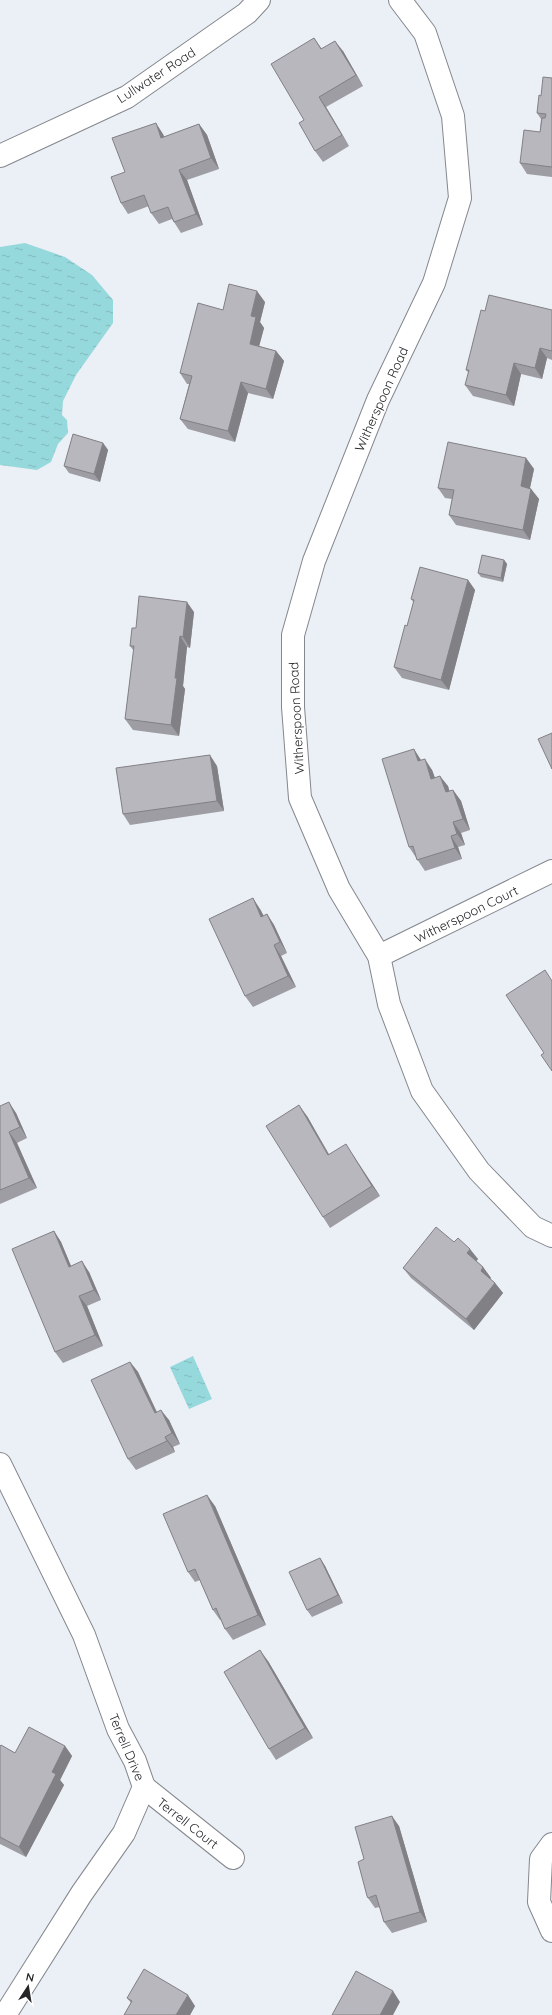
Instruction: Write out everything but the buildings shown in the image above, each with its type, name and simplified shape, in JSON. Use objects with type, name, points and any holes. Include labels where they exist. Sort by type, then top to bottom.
[{"type":"street","name":"Lullwater Road","points":[[0,156],[127,97],[247,13],[259,0]]},
{"type":"street","name":"Witherspoon Road","points":[[400,0],[426,33],[453,116],[460,198],[434,283],[378,400],[314,561],[293,635],[293,707],[300,798],[339,889],[379,956],[389,1004],[422,1091],[479,1171],[533,1227],[552,1236]]},
{"type":"street","name":"Witherspoon Court","points":[[379,956],[552,871]]},
{"type":"street","name":"Terrell Drive","points":[[0,1464],[84,1635],[118,1729],[135,1760],[144,1787],[124,1833],[82,1893],[5,2015]]},
{"type":"street","name":"Terrell Court","points":[[144,1787],[233,1858]]},
{"type":"street","points":[[552,1844],[541,1859],[539,1902],[552,1931]]},
{"type":"water","points":[[25,243],[65,257],[92,275],[113,300],[113,323],[76,375],[63,401],[62,415],[67,420],[68,433],[58,444],[51,462],[37,470],[0,465],[0,247]]},
{"type":"water","points":[[193,1356],[212,1399],[189,1409],[170,1367]]}]
